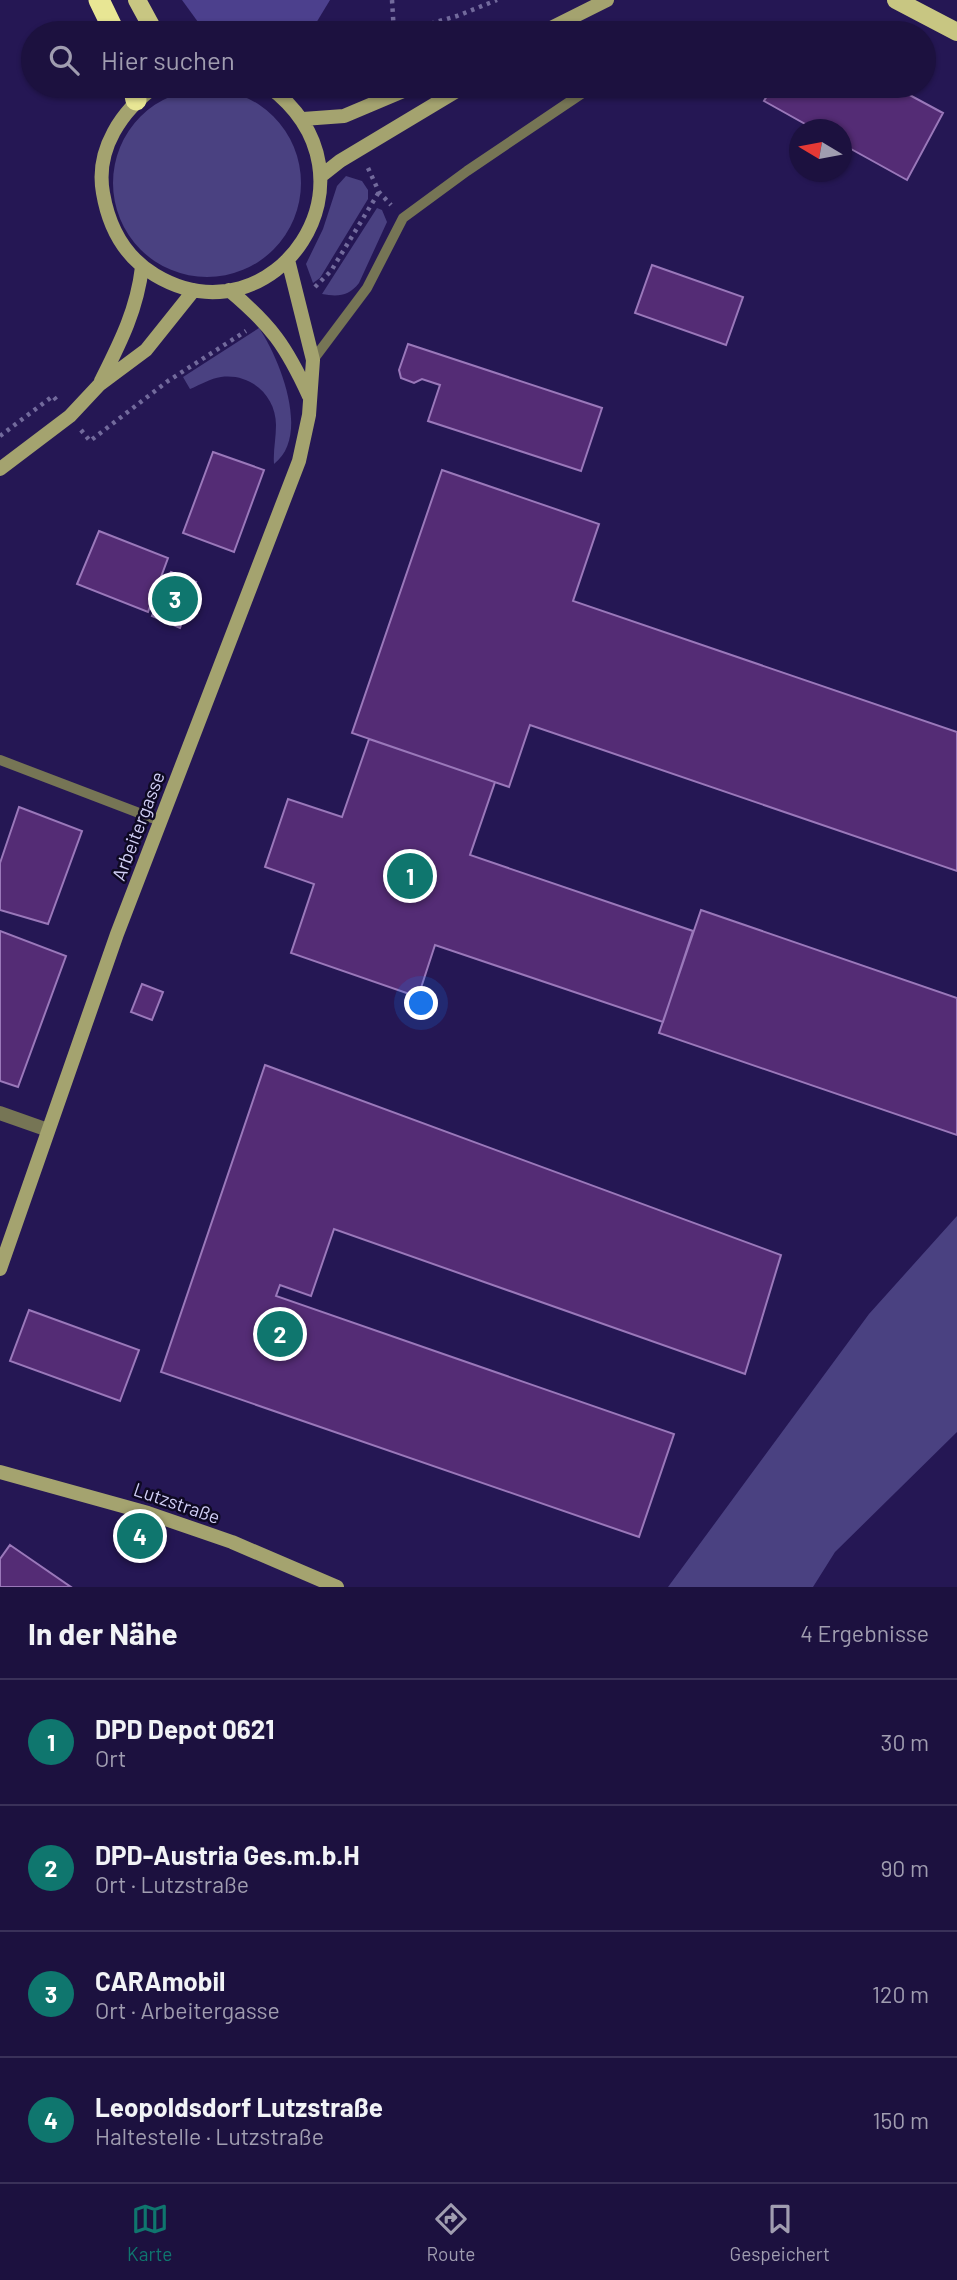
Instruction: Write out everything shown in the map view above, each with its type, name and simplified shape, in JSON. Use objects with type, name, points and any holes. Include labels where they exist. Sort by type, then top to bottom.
[{"type":"highway","points":[[99,0],[109,21]]},
{"type":"main road","points":[[137,0],[148,21]]},
{"type":"main road","points":[[896,0],[957,32]]},
{"type":"street","points":[[565,21],[607,0]]},
{"type":"street","points":[[131,98],[104,153],[101,185],[111,225],[120,244],[142,267],[169,283],[194,290],[229,290],[269,275],[288,260],[303,242],[314,222],[320,199],[321,176],[316,147],[303,118],[285,98]]},
{"type":"street","points":[[303,118],[344,116],[387,98]]},
{"type":"street","points":[[321,176],[445,98]]},
{"type":"street","name":"Arbeitergasse","points":[[0,1269],[160,821],[299,461],[309,415],[313,360],[288,260]]},
{"type":"street","points":[[99,385],[130,323],[139,295],[142,267]]},
{"type":"street","points":[[0,469],[69,415],[99,385],[146,351],[194,290]]},
{"type":"street","points":[[229,290],[265,320],[289,354],[309,397]]},
{"type":"street","points":[[0,1113],[48,1130]]},
{"type":"street","name":"Lutzstraße","points":[[0,1472],[148,1513],[232,1542],[337,1587]]},
{"type":"lane","points":[[313,360],[368,288],[403,218],[575,98]]},
{"type":"lane","points":[[0,760],[160,821]]},
{"type":"path","points":[[392,0],[395,21]]},
{"type":"path","points":[[439,21],[497,0]]},
{"type":"path","points":[[320,284],[379,192]]},
{"type":"path","points":[[82,431],[90,441],[169,381],[246,331]]},
{"type":"path","points":[[0,436],[53,396],[64,408]]},
{"type":"shaded area","points":[[182,0],[330,0],[317,21],[197,21]]},
{"type":"shaded area","points":[[167,98],[247,98],[273,117],[285,131],[294,147],[299,165],[299,201],[294,219],[285,235],[259,261],[243,270],[225,275],[189,275],[171,270],[155,261],[129,235],[120,219],[115,201],[113,183],[120,147],[141,117]]},
{"type":"shaded area","points":[[346,176],[362,181],[368,190],[368,199],[320,278],[313,283],[306,264],[323,229],[337,186]]},
{"type":"shaded area","points":[[377,208],[382,210],[387,222],[359,283],[343,294],[322,294]]},
{"type":"shaded area","points":[[259,328],[283,377],[291,417],[290,435],[285,451],[274,464],[275,414],[267,396],[260,389],[242,379],[221,377],[190,389],[183,377]]},
{"type":"shaded area","points":[[957,1216],[957,1432],[835,1552],[813,1587],[668,1587],[869,1314]]},
{"type":"building","points":[[766,98],[915,98],[943,113],[907,180],[852,150],[852,119],[796,119],[764,101]]},
{"type":"building","points":[[652,265],[743,297],[726,345],[635,313]]},
{"type":"building","points":[[408,344],[602,408],[581,471],[428,421],[440,385],[422,379],[414,383],[401,378],[399,370]]},
{"type":"building","points":[[213,452],[264,470],[234,552],[183,533]]},
{"type":"building","points":[[442,470],[599,524],[573,601],[957,732],[957,871],[530,725],[509,787],[352,733]]},
{"type":"building","points":[[99,531],[168,558],[148,612],[77,584]]},
{"type":"building","points":[[171,572],[196,582],[180,628],[152,616]]},
{"type":"building","points":[[369,739],[495,782],[470,855],[693,931],[663,1022],[435,945],[418,997],[291,953],[314,884],[265,867],[288,799],[342,817]]},
{"type":"building","points":[[19,807],[82,831],[48,924],[0,910],[0,863]]},
{"type":"building","points":[[701,910],[957,998],[957,1135],[659,1033]]},
{"type":"building","points":[[0,931],[66,956],[18,1087],[0,1081]]},
{"type":"building","points":[[142,984],[163,992],[152,1020],[131,1012]]},
{"type":"building","points":[[265,1065],[781,1255],[745,1374],[334,1229],[311,1296],[280,1285],[276,1296],[674,1434],[639,1537],[161,1372]]},
{"type":"building","points":[[29,1310],[139,1350],[120,1401],[10,1361]]},
{"type":"building","points":[[10,1545],[71,1587],[0,1587],[0,1559]]},
{"type":"place","name":"CARAmobil","points":[[175,599]]},
{"type":"place","name":"DPD Depot 0621","points":[[410,876]]},
{"type":"place","name":"DPD-Austria Ges.m.b.H","points":[[280,1334]]},
{"type":"place","name":"Leopoldsdorf Lutzstraße","points":[[140,1536]]}]
